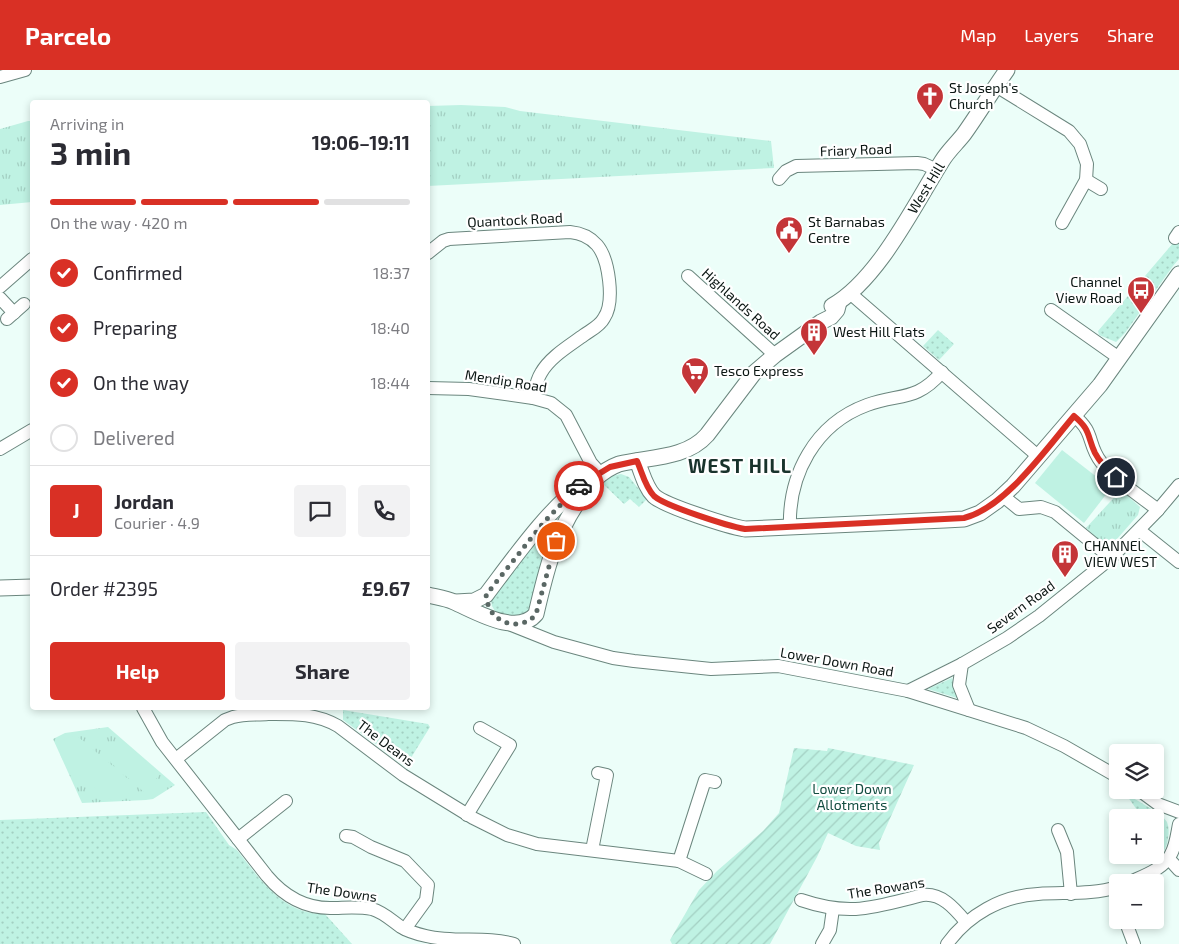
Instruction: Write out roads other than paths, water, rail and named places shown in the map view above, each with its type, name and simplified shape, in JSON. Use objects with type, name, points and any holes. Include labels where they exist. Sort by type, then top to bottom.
[{"type":"street","points":[[0,77],[25,70]]},
{"type":"street","name":"West Hill","points":[[536,614],[556,541],[588,487],[610,467],[677,452],[698,444],[754,373],[775,355],[833,315],[845,298],[893,242],[936,170],[1007,70]]},
{"type":"street","points":[[996,86],[1073,135],[1080,144],[1086,159],[1086,180],[1062,223]]},
{"type":"street","name":"Friary Road","points":[[779,179],[796,166],[917,163],[936,170]]},
{"type":"street","points":[[1086,180],[1101,189]]},
{"type":"street","name":"Quantock Road","points":[[430,246],[451,238],[570,232],[587,237],[599,248],[605,261],[610,296],[606,315],[600,323],[563,351],[543,370],[533,398]]},
{"type":"street","points":[[0,287],[30,261]]},
{"type":"street","points":[[637,461],[650,491],[658,498],[670,505],[730,526],[745,529],[964,518],[980,513],[1003,496],[1040,457],[1100,385],[1179,274]]},
{"type":"street","name":"Highlands Road","points":[[688,276],[775,355]]},
{"type":"street","points":[[0,298],[11,316],[24,304]]},
{"type":"street","points":[[845,298],[942,372],[1040,457]]},
{"type":"street","points":[[1051,310],[1073,318],[1119,358]]},
{"type":"street","points":[[790,528],[790,500],[798,474],[808,454],[824,434],[843,417],[860,408],[922,390],[930,385],[942,372]]},
{"type":"street","name":"Mendip Road","points":[[430,388],[463,388],[533,398],[551,403],[564,412],[599,475]]},
{"type":"street","points":[[1074,416],[1086,427],[1095,454],[1103,465],[1158,510]]},
{"type":"street","points":[[0,449],[30,431]]},
{"type":"street","name":"West Hill","points":[[486,595],[553,512],[576,488],[599,475]]},
{"type":"street","name":"Severn Road","points":[[908,690],[962,664],[1007,638],[1111,558],[1158,510],[1179,485]]},
{"type":"street","points":[[1003,496],[1019,509],[1041,507],[1055,512],[1111,558]]},
{"type":"street","points":[[553,512],[566,522]]},
{"type":"street","points":[[1139,530],[1179,562]]},
{"type":"street","points":[[0,588],[30,587]]},
{"type":"street","points":[[454,602],[468,602],[486,595],[490,610],[506,622]]},
{"type":"street","points":[[430,596],[454,602],[506,622],[524,623],[532,619],[536,614]]},
{"type":"street","points":[[536,614],[539,630],[546,638],[554,642]]},
{"type":"street","name":"Lower Down Road","points":[[506,622],[554,642],[613,658],[711,669],[778,666],[908,690],[1026,728],[1049,738],[1109,772]]},
{"type":"street","points":[[962,664],[959,685],[969,710]]},
{"type":"street","name":"The Downs","points":[[144,710],[158,736],[238,839],[276,886],[292,898],[316,907],[353,907],[375,910],[386,915],[405,929],[430,937],[460,942],[490,940],[514,944]]},
{"type":"street","name":"The Deans","points":[[176,760],[226,720],[233,717],[290,714],[310,715],[326,719],[338,726],[403,775],[467,815],[523,841],[679,862],[706,874]]},
{"type":"street","points":[[467,815],[515,748],[480,728]]},
{"type":"street","points":[[592,850],[607,775]]},
{"type":"street","points":[[679,862],[706,780]]},
{"type":"street","points":[[1152,799],[1158,804],[1179,812]]},
{"type":"street","points":[[238,839],[286,801]]},
{"type":"street","points":[[1147,874],[1169,859],[1173,852],[1179,824]]},
{"type":"street","points":[[352,834],[371,847],[408,863],[428,885],[430,891],[405,929]]},
{"type":"street","points":[[1063,835],[1069,858],[1071,894]]},
{"type":"street","points":[[1169,859],[1179,870]]},
{"type":"street","points":[[947,944],[966,922],[986,909],[1010,898],[1039,893],[1071,894],[1109,890]]},
{"type":"street","name":"The Rowans","points":[[801,900],[833,909],[846,910],[868,908],[928,895],[938,897],[950,904],[966,922]]},
{"type":"street","points":[[822,944],[831,928],[833,909]]},
{"type":"street","points":[[1129,929],[1134,944]]},
{"type":"place","name":"St Joseph's Church","points":[[930,120]]},
{"type":"place","name":"St Barnabas Centre","points":[[789,254]]},
{"type":"place","name":"Channel View Road","points":[[1141,314]]},
{"type":"place","name":"West Hill Flats","points":[[814,356]]},
{"type":"place","name":"Tesco Express","points":[[695,395]]},
{"type":"place","name":"CHANNEL VIEW WEST","points":[[1065,578]]},
{"type":"district","name":"WEST HILL","points":[[740,466]]},
{"type":"park label","name":"Lower Down Allotments","points":[[852,798]]}]
